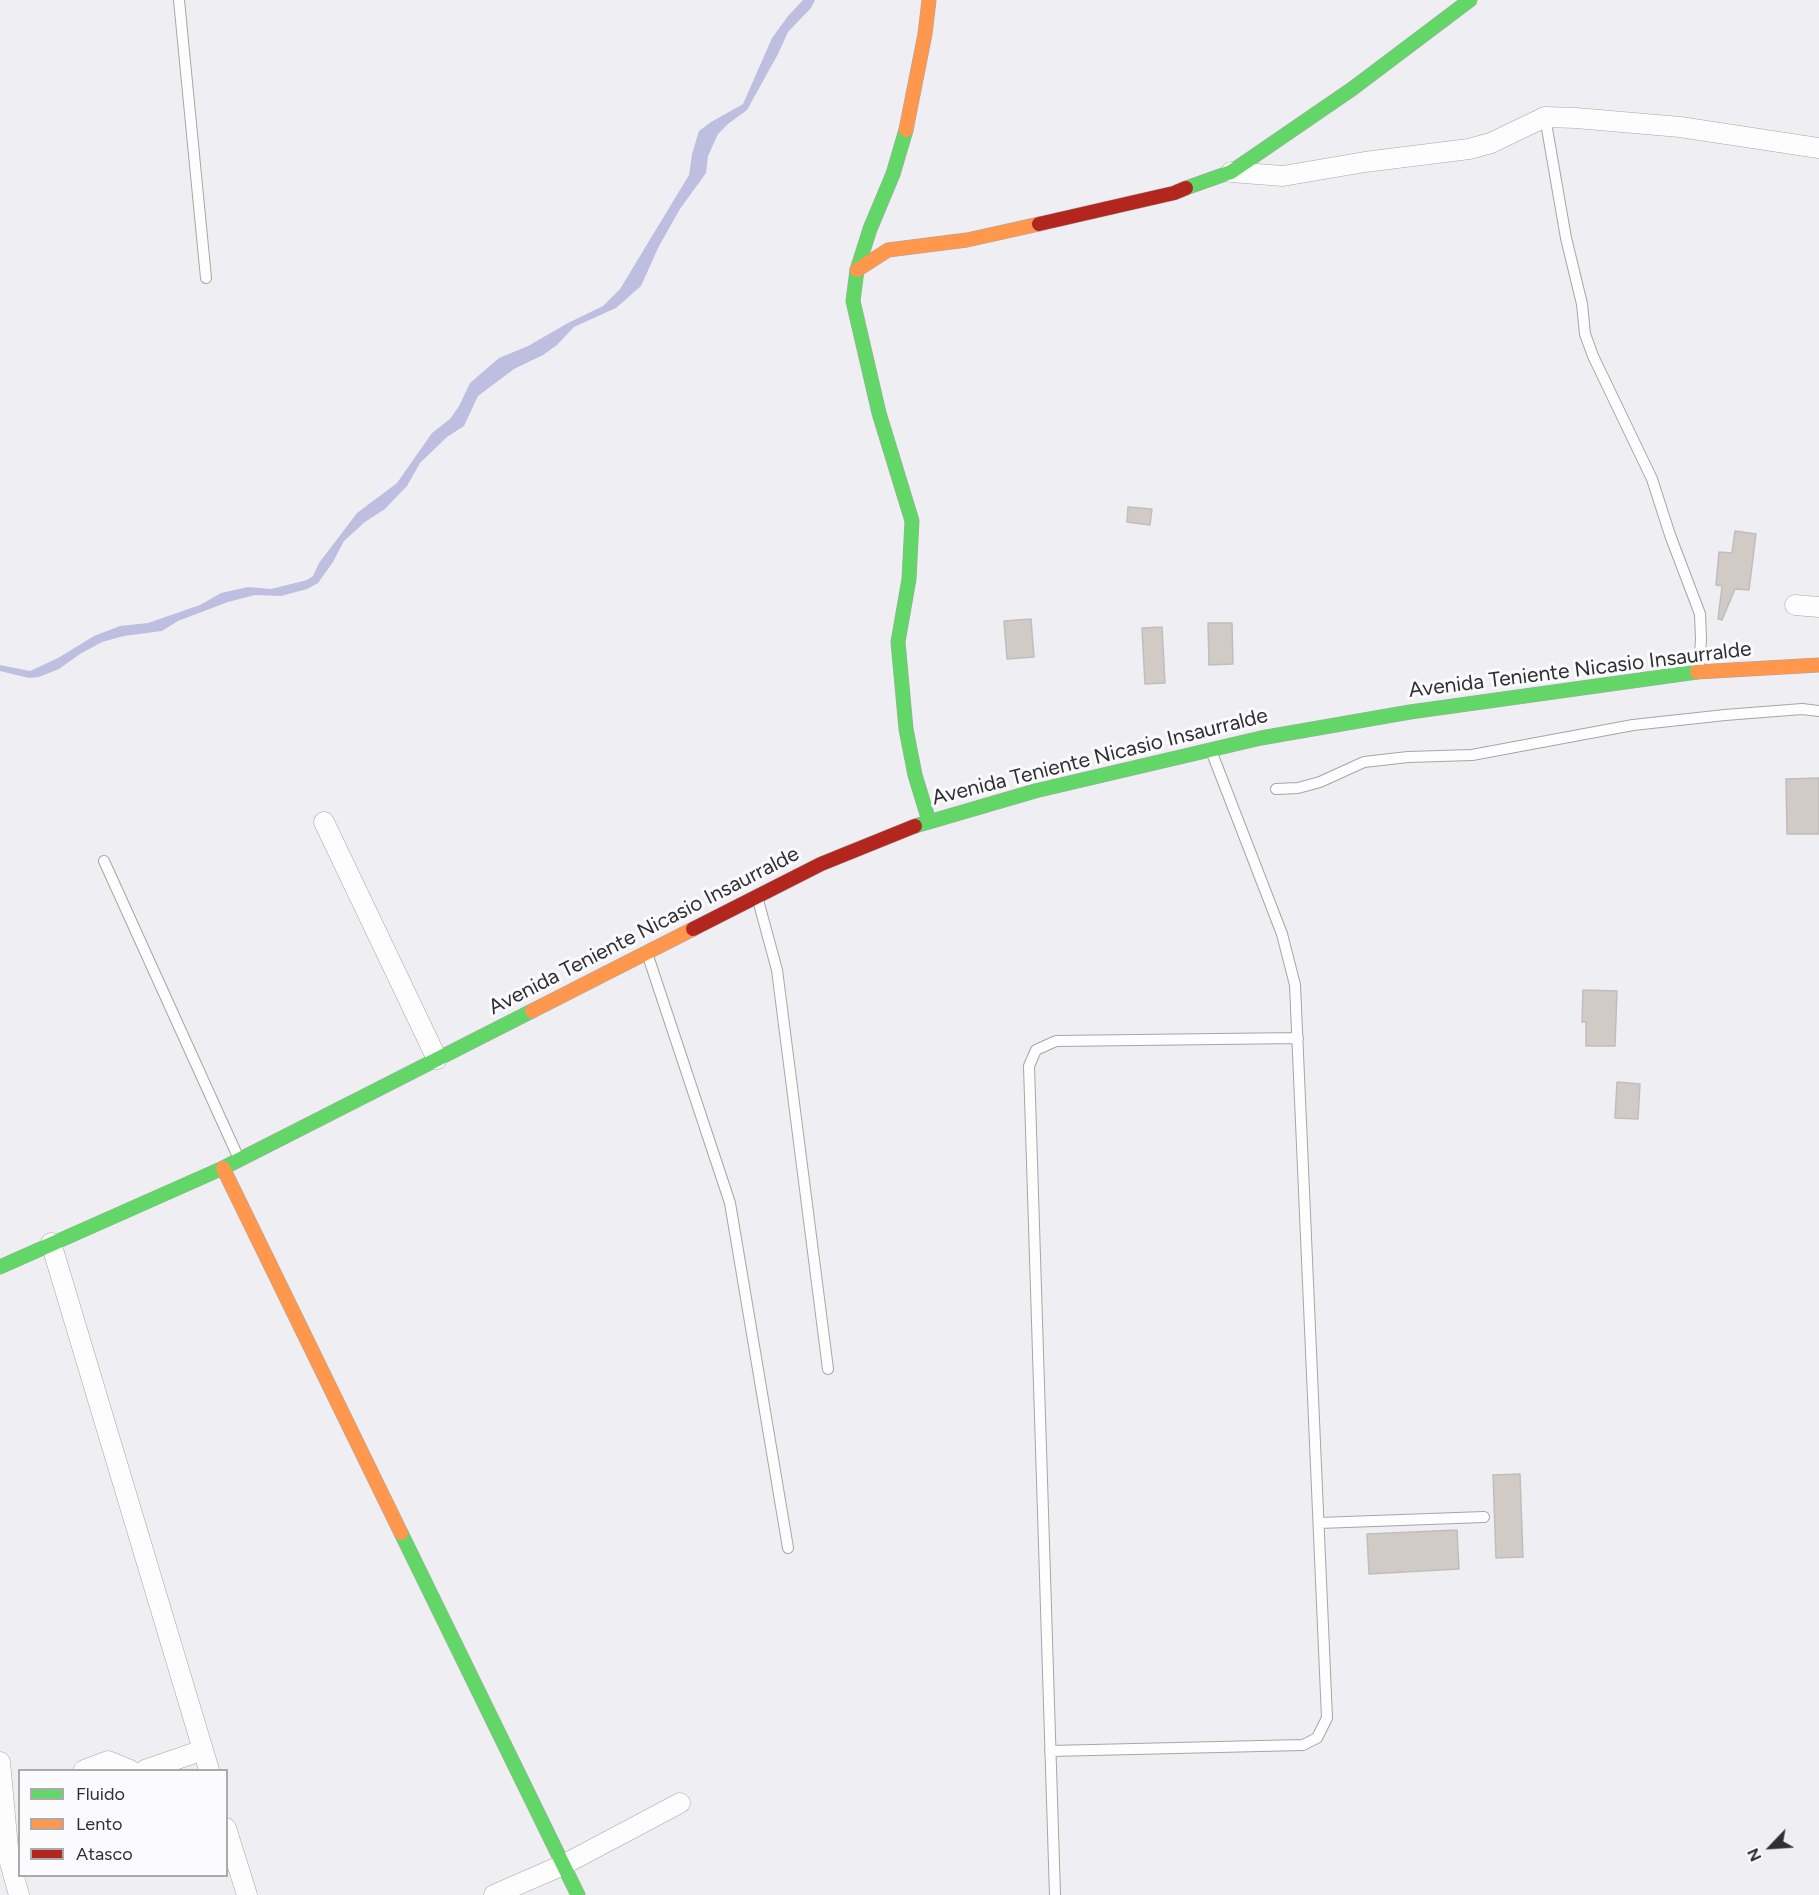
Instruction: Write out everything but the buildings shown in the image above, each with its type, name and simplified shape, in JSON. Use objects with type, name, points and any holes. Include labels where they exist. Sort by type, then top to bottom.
[{"type":"street","points":[[928,821],[915,775],[906,729],[898,642],[909,579],[912,521],[879,413],[853,301],[857,270],[870,229],[893,174],[906,130],[929,0]]},
{"type":"street","points":[[857,270],[888,250],[967,240],[1174,193],[1231,172],[1352,89],[1470,0]]},
{"type":"street","points":[[1231,172],[1283,176],[1365,162],[1469,149],[1491,143],[1545,117],[1576,117],[1680,127],[1819,148]]},
{"type":"street","points":[[1796,605],[1819,607]]},
{"type":"street","name":"Avenida Teniente Nicasio Insaurralde","points":[[0,1267],[223,1168],[821,864],[928,821],[1035,791],[1261,738],[1410,712],[1699,672],[1819,665]]},
{"type":"street","points":[[324,822],[437,1059]]},
{"type":"street","points":[[223,1168],[578,1895]]},
{"type":"street","points":[[51,1243],[209,1769]]},
{"type":"street","points":[[148,1769],[203,1750]]},
{"type":"street","points":[[87,1769],[108,1761],[128,1769]]},
{"type":"street","points":[[0,1762],[12,1798],[9,1859],[19,1895]]},
{"type":"street","points":[[494,1895],[563,1865],[680,1803]]},
{"type":"street","points":[[228,1834],[247,1895]]},
{"type":"lane","points":[[179,0],[206,278]]},
{"type":"lane","points":[[1545,117],[1566,238],[1582,304],[1585,334],[1593,356],[1652,479],[1700,614],[1699,672]]},
{"type":"lane","points":[[1276,789],[1298,789],[1320,782],[1364,762],[1472,754],[1633,725],[1802,709],[1819,711]]},
{"type":"lane","points":[[1050,1751],[1303,1745],[1317,1738],[1327,1718],[1296,985],[1282,934],[1211,750]]},
{"type":"lane","points":[[104,861],[239,1160]]},
{"type":"lane","points":[[757,897],[777,970],[828,1369]]},
{"type":"lane","points":[[647,952],[730,1203],[788,1548]]},
{"type":"lane","points":[[1055,1895],[1029,1066],[1036,1050],[1056,1041],[1298,1038]]},
{"type":"lane","points":[[1318,1523],[1484,1517]]},
{"type":"water","points":[[803,0],[815,0],[811,8],[788,32],[747,110],[718,134],[708,156],[706,173],[680,209],[659,246],[641,286],[616,308],[574,327],[557,345],[543,355],[514,369],[478,396],[464,426],[447,437],[420,463],[407,486],[385,509],[365,522],[344,541],[318,583],[307,589],[281,596],[255,595],[228,602],[178,621],[162,631],[124,636],[102,642],[59,669],[39,677],[29,678],[0,671],[0,665],[30,671],[58,658],[94,636],[120,626],[148,623],[200,605],[221,593],[248,587],[271,589],[307,580],[313,576],[319,563],[357,513],[397,483],[432,433],[450,419],[470,383],[499,358],[528,346],[603,306],[620,289],[689,175],[699,131],[743,104],[772,38]]},
{"type":"traffic: fast","points":[[1186,188],[1231,172],[1352,89],[1470,0]]},
{"type":"traffic: fast","points":[[906,130],[893,174],[870,229],[857,270],[853,301],[879,413],[912,521],[909,579],[898,642],[906,729],[915,775],[929,821]]},
{"type":"traffic: fast","points":[[915,826],[1035,791],[1261,738],[1410,712],[1697,672]]},
{"type":"traffic: fast","points":[[0,1267],[223,1168],[532,1011]]},
{"type":"traffic: fast","points":[[401,1533],[578,1895]]},
{"type":"traffic: slow","points":[[906,130],[925,34],[929,0]]},
{"type":"traffic: slow","points":[[857,270],[888,250],[967,240],[1039,224]]},
{"type":"traffic: slow","points":[[1697,672],[1819,665]]},
{"type":"traffic: slow","points":[[532,1011],[693,929]]},
{"type":"traffic: slow","points":[[223,1168],[401,1533]]},
{"type":"traffic: jam","points":[[1039,224],[1174,193],[1186,188]]},
{"type":"traffic: jam","points":[[693,929],[821,864],[915,826]]}]
